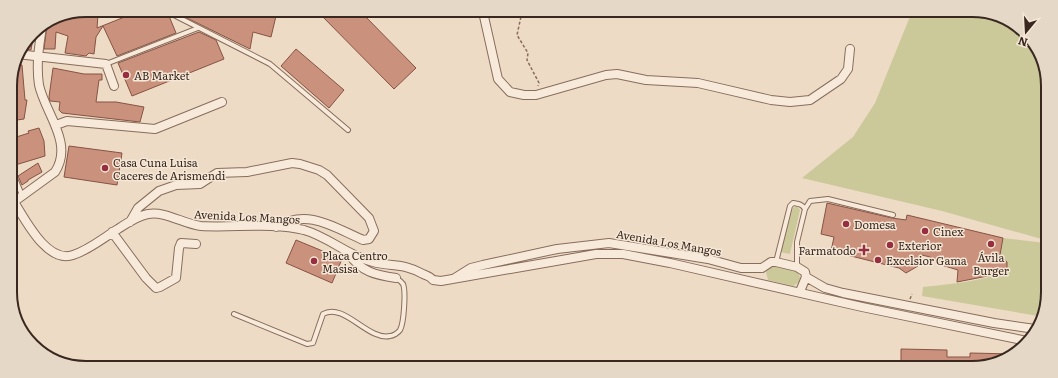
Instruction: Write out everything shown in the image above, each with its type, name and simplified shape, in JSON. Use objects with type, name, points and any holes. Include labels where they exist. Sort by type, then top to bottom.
[{"type":"street","points":[[484,17],[498,79],[510,92],[524,95],[536,95],[606,75],[617,74],[646,80],[698,83],[771,100],[790,102],[810,100],[841,79],[848,69],[850,49]]},
{"type":"street","points":[[17,199],[49,177],[59,166],[61,150],[56,125],[40,86],[38,57],[41,33]]},
{"type":"street","points":[[24,55],[106,64],[114,86]]},
{"type":"street","points":[[56,125],[67,121],[155,129],[222,102]]},
{"type":"street","points":[[130,222],[138,208],[145,201],[155,193],[168,187],[200,184],[217,173],[246,172],[300,164],[319,170],[327,175],[369,218],[374,231],[369,239],[363,240],[318,220],[306,218],[284,222],[276,227]]},
{"type":"street","name":"Avenida Los Mangos","points":[[17,209],[46,248],[60,255],[72,256],[130,222],[148,214],[159,214],[191,225],[276,227],[303,230],[313,233],[349,254],[372,262],[411,267],[430,276],[433,280],[451,280],[609,253],[640,256],[802,293],[1022,340]]},
{"type":"street","points":[[112,232],[146,278],[156,288],[176,278],[181,242],[196,244]]},
{"type":"street","name":"Avenida Los Mangos","points":[[451,280],[471,268],[483,265],[557,249],[609,242],[708,259],[741,268],[757,268],[767,266],[771,262],[776,262]]},
{"type":"street","points":[[349,254],[359,266],[366,271],[396,278]]},
{"type":"street","points":[[776,262],[798,267],[805,272],[806,277],[801,289],[802,293]]},
{"type":"street","points":[[764,284],[762,277],[767,266]]},
{"type":"street","points":[[806,277],[825,288],[843,293],[994,323],[1030,328]]},
{"type":"lane","points":[[177,17],[270,64],[348,130]]},
{"type":"lane","points":[[106,64],[198,28]]},
{"type":"lane","points":[[17,183],[22,195]]},
{"type":"lane","points":[[798,267],[797,242],[805,209],[813,200],[828,199],[893,215]]},
{"type":"lane","points":[[776,262],[790,206],[793,203],[803,205],[805,209]]},
{"type":"lane","points":[[234,314],[307,344],[313,343],[323,314],[329,310],[338,312],[380,336],[389,337],[396,334],[400,330],[404,301],[404,286],[401,281],[396,278]]},
{"type":"path","points":[[521,17],[517,35],[528,53],[527,60],[539,83],[536,95]]},
{"type":"shaded area","points":[[910,17],[972,17],[1003,24],[1006,26],[1006,52],[1032,52],[1039,68],[1041,86],[1041,239],[942,211],[802,178],[853,137],[875,103]]},
{"type":"shaded area","points":[[797,206],[800,210],[790,254],[780,252],[793,208]]},
{"type":"shaded area","points":[[1003,238],[1041,243],[1041,292],[1036,316],[922,296],[923,287],[976,280],[1005,271],[1007,262],[1000,255]]},
{"type":"shaded area","points":[[772,264],[797,271],[800,277],[800,282],[793,286],[768,280],[766,272]]},
{"type":"building","points":[[98,17],[97,28],[124,17],[169,17],[176,33],[117,56],[103,26],[96,37],[94,54],[89,53],[86,56],[65,53],[68,36],[56,32],[55,49],[44,49],[46,29],[51,26],[77,18]]},
{"type":"building","points":[[185,17],[276,17],[271,37],[253,32],[250,49]]},
{"type":"building","points":[[323,17],[366,17],[416,68],[394,89]]},
{"type":"building","points":[[199,32],[216,40],[224,59],[132,96],[118,63]]},
{"type":"building","points":[[32,43],[31,50],[27,50]]},
{"type":"building","points":[[296,49],[344,90],[329,108],[281,66]]},
{"type":"building","points":[[20,65],[22,65],[25,100],[27,100],[24,119],[17,120],[17,81]]},
{"type":"building","points":[[53,68],[84,74],[102,74],[102,80],[99,80],[96,102],[116,102],[144,107],[140,122],[62,113],[59,110],[60,102],[50,101],[49,97]]},
{"type":"building","points":[[39,128],[44,141],[45,156],[17,164],[17,137],[29,133],[28,131]]},
{"type":"building","points":[[69,146],[122,153],[117,185],[64,177]]},
{"type":"building","points":[[38,163],[42,172],[22,185],[18,176]]},
{"type":"building","points":[[827,203],[892,218],[906,220],[907,215],[1003,238],[1000,255],[1007,262],[1007,267],[1005,272],[957,282],[958,270],[938,264],[930,257],[922,255],[918,266],[906,273],[899,268],[831,251],[834,237],[821,234]]},
{"type":"building","name":"Placa Centro Masisa","points":[[296,240],[342,259],[332,283],[286,263]]},
{"type":"building","points":[[901,349],[947,350],[947,357],[970,357],[970,353],[1003,354],[986,360],[977,361],[901,361]]},
{"type":"place","name":"AB Market","points":[[126,75]]},
{"type":"place","name":"Casa Cuna Luisa Caceres de Arismendi","points":[[105,168]]},
{"type":"place","name":"Domesa","points":[[846,224]]},
{"type":"place","name":"Cinex","points":[[925,231]]},
{"type":"place","name":"Ávila Burger","points":[[991,244]]},
{"type":"place","name":"Exterior","points":[[890,245]]},
{"type":"place","name":"Farmatodo","points":[[864,250]]},
{"type":"place","name":"Excelsior Gama","points":[[878,260]]},
{"type":"place","name":"Placa Centro Masisa","points":[[314,261]]}]
